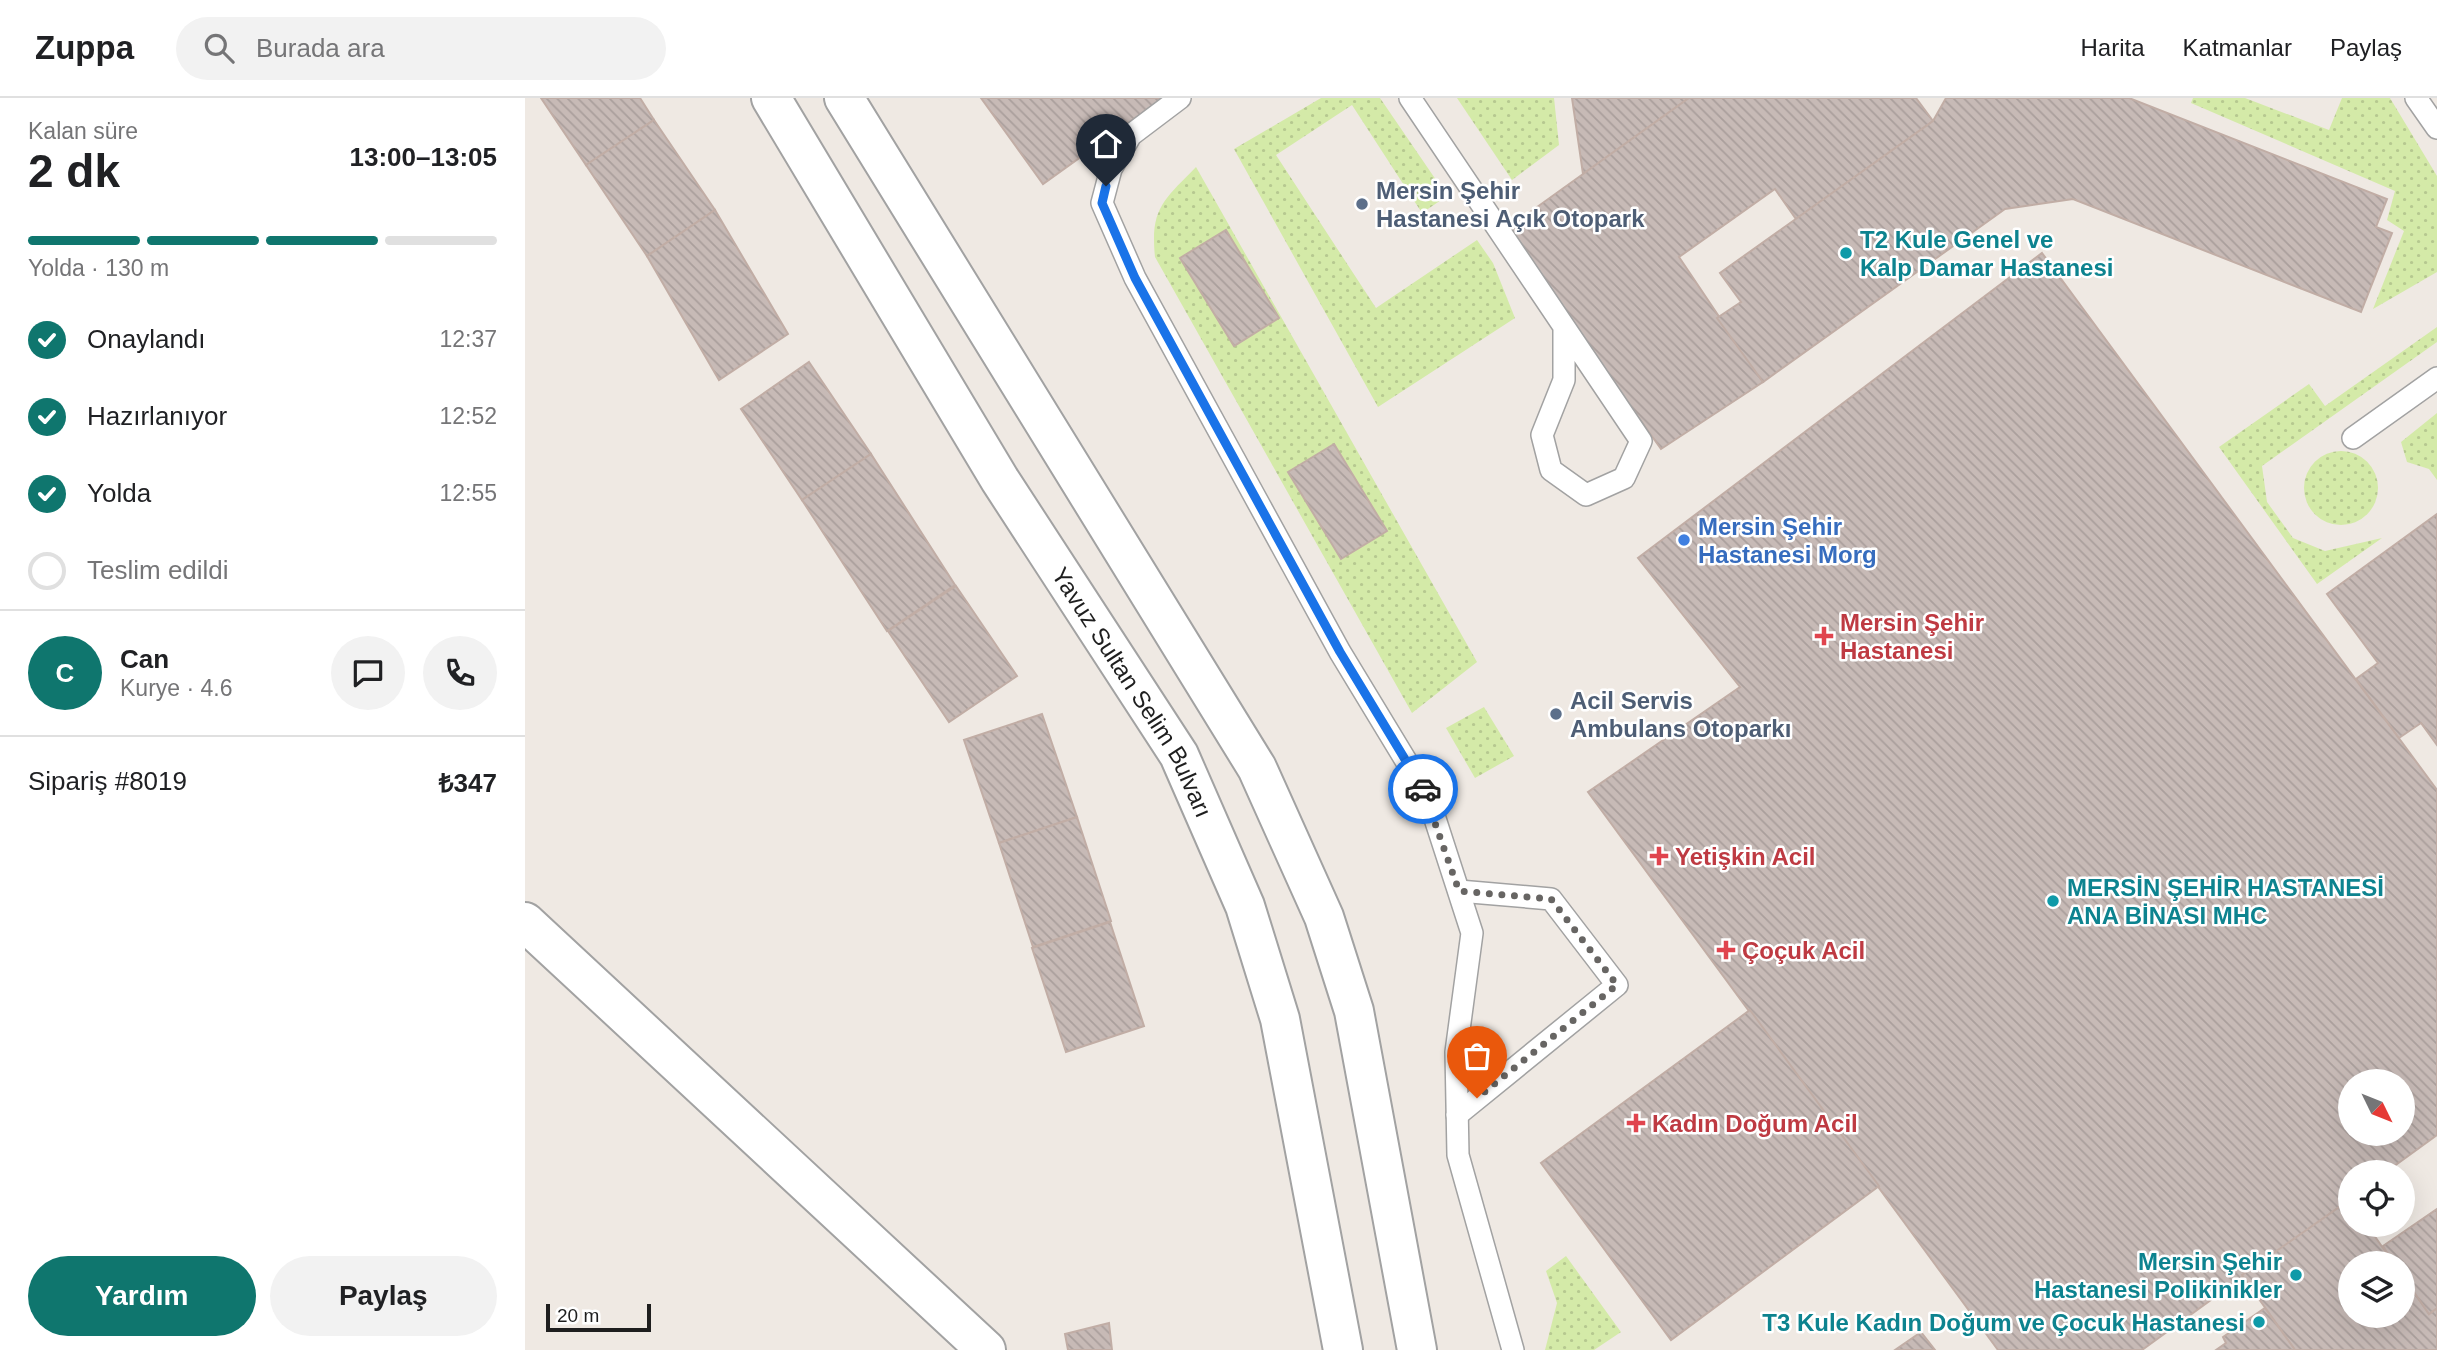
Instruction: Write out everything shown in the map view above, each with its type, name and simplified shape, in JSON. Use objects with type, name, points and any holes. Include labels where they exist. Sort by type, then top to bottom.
[{"type":"street","name":"Yavuz Sultan Selim Bulvarı","points":[[771,98],[1000,480],[1179,755],[1245,906],[1280,1019],[1343,1350]]},
{"type":"street","points":[[844,98],[1257,768],[1324,917],[1354,1011],[1417,1350]]},
{"type":"street","points":[[525,922],[986,1350]]},
{"type":"lane","points":[[1180,98],[1131,135],[1111,169],[1102,203],[1135,278],[1340,652],[1429,797],[1472,933],[1456,1052],[1458,1155],[1513,1350]]},
{"type":"lane","points":[[1410,98],[1641,441],[1624,478],[1586,495],[1551,470],[1542,435],[1564,380],[1564,330]]},
{"type":"lane","points":[[2416,98],[2437,128]]},
{"type":"lane","points":[[2353,438],[2437,378]]},
{"type":"lane","points":[[1457,1115],[1617,985],[1551,899],[1459,891]]},
{"type":"green space","points":[[1321,98],[1380,98],[1447,196],[1422,213],[1352,105],[1276,155],[1376,308],[1477,240],[1493,263],[1515,318],[1378,407],[1234,149]]},
{"type":"green space","points":[[1457,98],[1554,98],[1559,145],[1512,180]]},
{"type":"green space","points":[[2193,98],[2245,98],[2329,130],[2342,98],[2390,98],[2437,176],[2437,272],[2373,309],[2404,231],[2387,220],[2395,191],[2191,103]]},
{"type":"green space","points":[[1196,167],[1477,662],[1412,713],[1155,257],[1157,216],[1175,188]]},
{"type":"green space","points":[[2437,327],[2437,342],[2262,466],[2267,502],[2293,538],[2325,551],[2382,538],[2317,584],[2219,447],[2309,384],[2325,406]]},
{"type":"green space","points":[[2437,413],[2437,480],[2429,469],[2407,462],[2401,442]]},
{"type":"green space","points":[[2341,451],[2355,454],[2367,462],[2375,474],[2378,488],[2375,502],[2367,514],[2355,522],[2341,525],[2327,522],[2315,514],[2307,502],[2304,488],[2307,474],[2315,462],[2327,454]]},
{"type":"green space","points":[[1484,707],[1514,756],[1475,778],[1446,728]]},
{"type":"green space","points":[[1566,1256],[1621,1332],[1594,1350],[1545,1350],[1557,1303],[1546,1271]]},
{"type":"building","points":[[541,98],[640,98],[654,120],[586,165]]},
{"type":"building","points":[[981,98],[1163,98],[1043,184]]},
{"type":"building","points":[[1572,98],[1689,98],[1583,174]]},
{"type":"building","points":[[1689,98],[1916,98],[1933,121],[1796,219],[1775,189],[1679,257],[1763,382],[1661,449],[1505,230]]},
{"type":"building","name":"T2 Kule Genel ve Kalp Damar Hastanesi","points":[[1946,98],[2129,98],[2387,199],[2376,227],[2392,233],[2361,312],[2073,199],[2005,209],[1763,382],[1717,318],[1741,302],[1720,273],[1933,121]]},
{"type":"building","points":[[654,120],[715,210],[647,256],[586,165]]},
{"type":"building","points":[[715,210],[788,334],[719,380],[647,256]]},
{"type":"building","points":[[1226,230],[1279,318],[1234,346],[1180,258]]},
{"type":"building","name":"MERSİN ŞEHİR HASTANESİ ANA BİNASI MHC","points":[[2042,253],[2437,790],[2437,1135],[2403,1160],[2338,1160],[2338,1208],[2142,1350],[1998,1350],[1588,792],[1740,687],[1638,558]]},
{"type":"building","points":[[809,362],[871,454],[802,500],[741,409]]},
{"type":"building","points":[[1334,444],[1387,531],[1341,559],[1288,472]]},
{"type":"building","points":[[871,454],[955,585],[887,631],[802,500]]},
{"type":"building","points":[[2437,514],[2437,745],[2421,723],[2399,738],[2356,679],[2378,663],[2327,594]]},
{"type":"building","points":[[956,586],[1017,676],[949,722],[888,631]]},
{"type":"building","points":[[1042,714],[1077,817],[999,843],[964,740]]},
{"type":"building","points":[[1077,817],[1111,921],[1033,947],[999,843]]},
{"type":"building","points":[[1110,922],[1144,1026],[1066,1052],[1032,948]]},
{"type":"building","points":[[1750,1010],[1879,1186],[1671,1340],[1541,1163]]},
{"type":"building","name":"Mersin Şehir Hastanesi Polikinikler","points":[[2338,1208],[2338,1237],[2375,1237],[2385,1251],[2338,1251],[2338,1328],[2415,1328],[2415,1294],[2429,1314],[2437,1308],[2437,1350],[2295,1350],[2242,1275]]},
{"type":"building","points":[[2437,1209],[2437,1308],[2429,1314],[2415,1294],[2415,1251],[2386,1251],[2383,1246],[2396,1237],[2415,1237],[2415,1224]]},
{"type":"building","name":"T3 Kule Kadın Doğum ve Çocuk Hastanesi","points":[[2265,1308],[2295,1350],[2216,1350],[2226,1343],[2223,1337]]},
{"type":"building","points":[[1109,1323],[1112,1350],[1068,1350],[1065,1334]]},
{"type":"building","points":[[1921,1332],[1935,1350],[1895,1350]]},
{"type":"way so far","points":[[1423,789],[1429,797],[1459,891],[1551,899],[1617,985],[1477,1098]]},
{"type":"place","name":"Mersin Şehir Hastanesi Açık Otopark","points":[[1362,204]]},
{"type":"place","name":"T2 Kule Genel ve Kalp Damar Hastanesi","points":[[1846,253]]},
{"type":"place","name":"Mersin Şehir Hastanesi Morg","points":[[1684,540]]},
{"type":"place","name":"Mersin Şehir Hastanesi","points":[[1824,636]]},
{"type":"place","name":"Acil Servis Ambulans Otoparkı","points":[[1556,714]]},
{"type":"place","name":"Yetişkin Acil","points":[[1659,856]]},
{"type":"place","name":"MERSİN ŞEHİR HASTANESİ ANA BİNASI MHC","points":[[2053,901]]},
{"type":"place","name":"Çoçuk Acil","points":[[1726,950]]},
{"type":"place","name":"Kadın Doğum Acil","points":[[1636,1123]]},
{"type":"place","name":"Mersin Şehir Hastanesi Polikinikler","points":[[2296,1275]]},
{"type":"place","name":"T3 Kule Kadın Doğum ve Çocuk Hastanesi","points":[[2259,1322]]},
{"type":"route","points":[[1106,186],[1102,203],[1135,278],[1340,652],[1423,789]]}]
